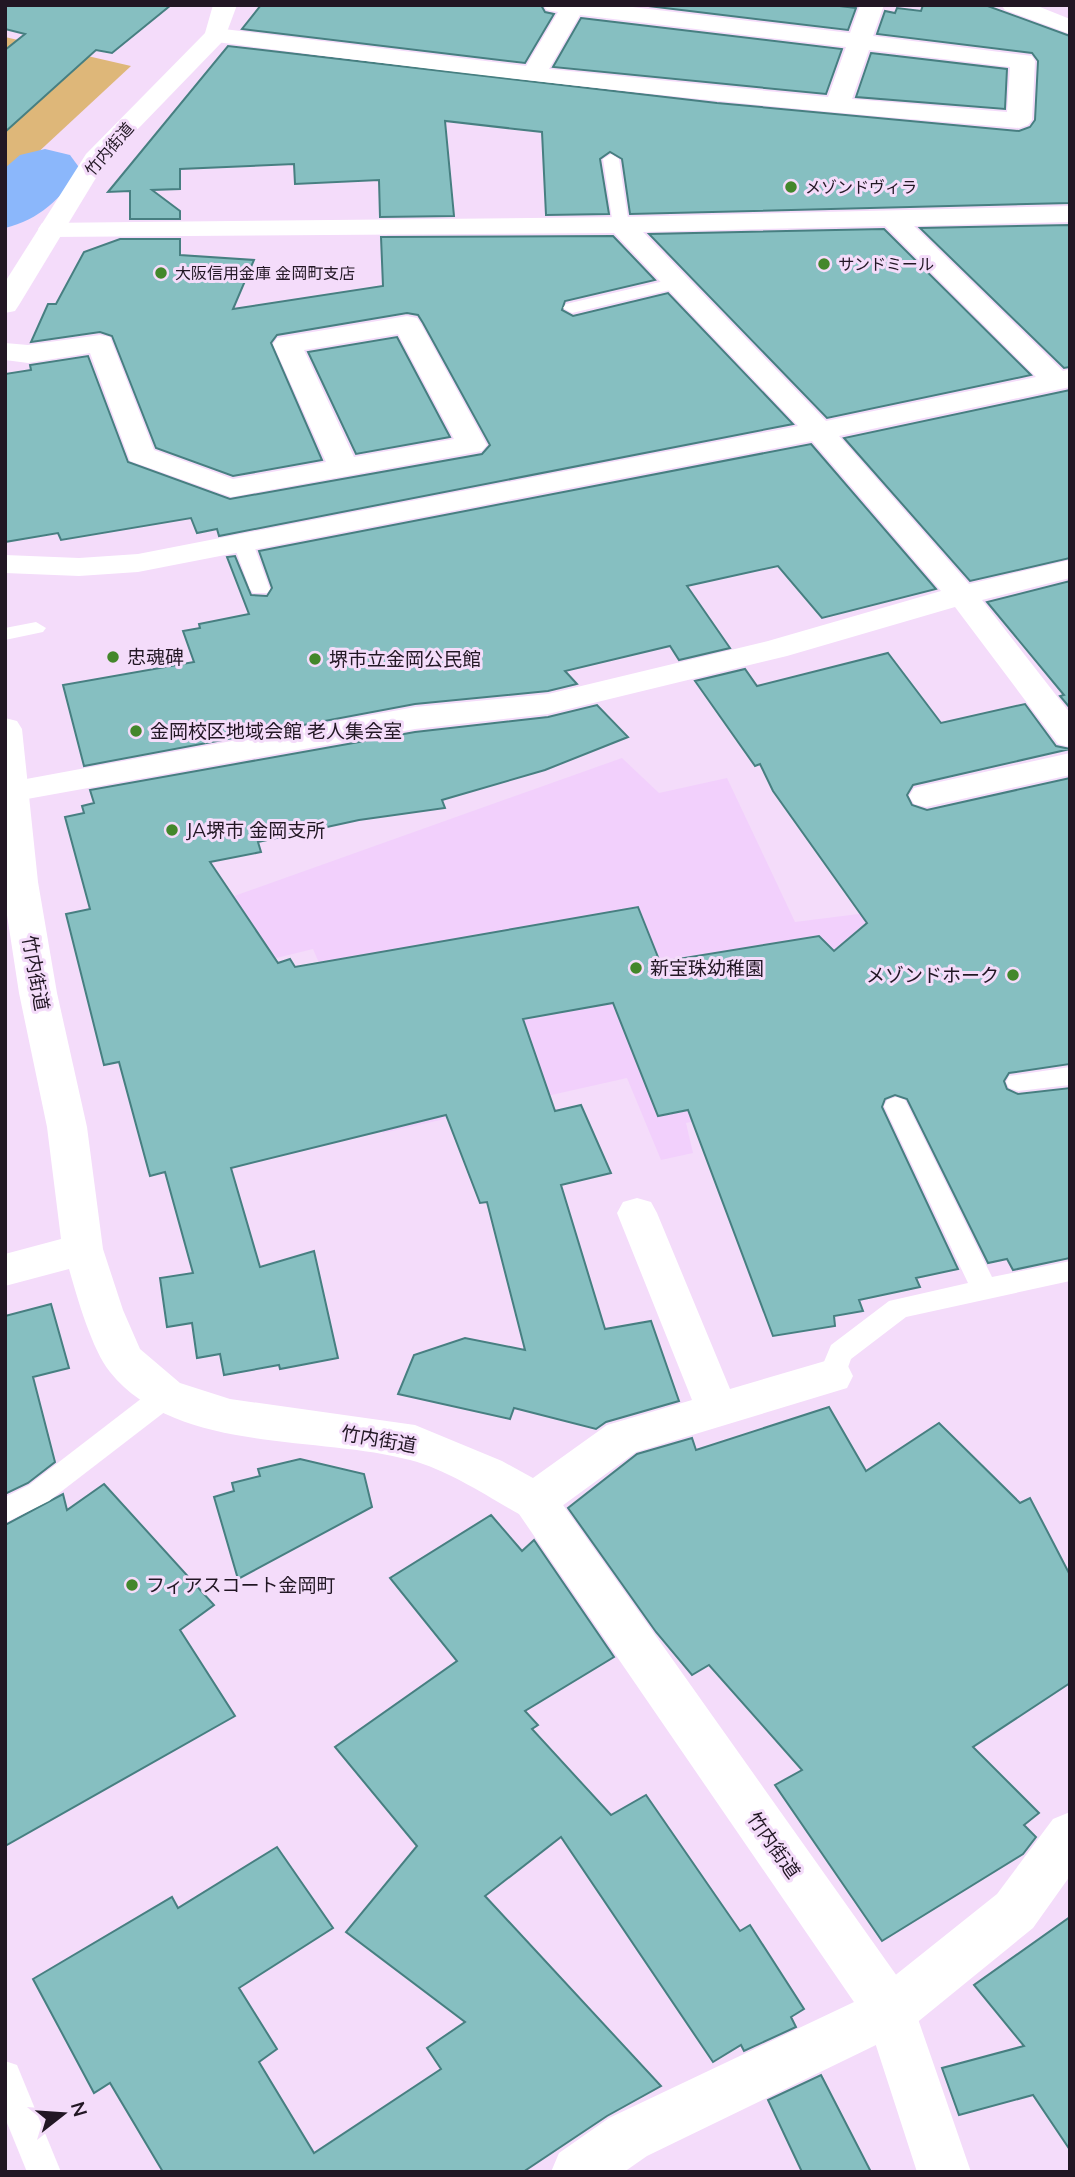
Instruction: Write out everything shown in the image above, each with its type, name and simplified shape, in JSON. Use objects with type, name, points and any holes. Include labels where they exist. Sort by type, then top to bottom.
[{"type":"street","points":[[837,107],[872,5]]},
{"type":"street","points":[[1013,5],[1070,27]]},
{"type":"street","name":"竹内街道","points":[[5,305],[95,159],[216,35],[230,7]]},
{"type":"street","points":[[216,35],[532,76],[837,107],[1020,120],[1023,61],[563,7],[532,76]]},
{"type":"street","points":[[51,229],[621,225],[1070,214]]},
{"type":"street","points":[[892,219],[1063,379]]},
{"type":"street","points":[[621,225],[819,431],[962,595],[1070,736]]},
{"type":"street","points":[[5,351],[28,354],[100,343],[141,455],[231,488],[344,468],[472,445],[407,324],[287,344],[344,468]]},
{"type":"street","points":[[5,564],[79,567],[138,563],[819,431],[1063,379]]},
{"type":"street","points":[[10,793],[415,718],[548,704],[776,649],[962,595],[1070,569]]},
{"type":"street","name":"竹内街道","points":[[5,729],[10,793],[34,968],[67,1127],[83,1249],[102,1310],[124,1360],[165,1396],[230,1417],[415,1443],[487,1474],[535,1501],[891,2011],[944,2172]]},
{"type":"street","points":[[926,796],[1070,764]]},
{"type":"street","points":[[637,1213],[718,1411]]},
{"type":"street","points":[[5,1270],[83,1249]]},
{"type":"street","points":[[535,1501],[622,1438],[832,1376]]},
{"type":"street","points":[[578,2172],[628,2137],[891,2011],[1015,1911],[1070,1835]]},
{"type":"lane","points":[[611,159],[621,225]]},
{"type":"lane","points":[[572,308],[677,283]]},
{"type":"lane","points":[[243,543],[260,589]]},
{"type":"lane","points":[[5,634],[36,628]]},
{"type":"lane","points":[[1018,1082],[1070,1076]]},
{"type":"lane","points":[[896,1106],[985,1290]]},
{"type":"lane","points":[[832,1376],[840,1353],[898,1308],[1070,1271]]},
{"type":"lane","points":[[5,1511],[39,1493],[165,1396]]},
{"type":"lane","points":[[5,2077],[44,2172]]},
{"type":"shaded area","points":[[5,37],[131,66],[5,183]]},
{"type":"shaded area","points":[[622,758],[659,793],[727,778],[795,922],[906,908],[783,1102],[686,1123],[693,1153],[661,1160],[627,1078],[383,1133],[357,1051],[313,949],[252,964],[220,901]]},
{"type":"building","points":[[5,5],[171,5],[112,53],[96,50],[5,132],[5,50],[25,34],[5,29]]},
{"type":"building","points":[[261,5],[541,5],[545,12],[554,14],[525,63],[242,29]]},
{"type":"building","points":[[640,5],[831,5],[856,8],[848,30]]},
{"type":"building","points":[[923,5],[985,5],[1070,36],[1070,203],[630,214],[622,159],[610,152],[600,159],[609,214],[546,215],[542,132],[445,121],[454,216],[380,217],[379,180],[295,184],[294,164],[180,169],[180,189],[152,190],[180,211],[180,219],[130,219],[130,191],[108,192],[228,46],[717,103],[1019,131],[1030,127],[1035,120],[1038,61],[1032,53],[877,34],[885,11],[895,13],[897,8],[921,11]]},
{"type":"building","points":[[581,18],[842,49],[826,94],[553,67]]},
{"type":"building","points":[[871,53],[1007,69],[1005,109],[856,97]]},
{"type":"building","points":[[1070,225],[1070,367],[1064,368],[920,228]]},
{"type":"building","points":[[884,229],[1031,375],[827,418],[649,234]]},
{"type":"building","points":[[613,236],[655,280],[565,301],[562,310],[573,316],[668,293],[793,424],[219,536],[217,529],[197,533],[191,518],[61,540],[58,533],[5,542],[5,374],[31,370],[30,365],[88,356],[128,462],[230,499],[482,454],[490,445],[418,315],[407,313],[277,335],[271,343],[322,460],[233,476],[156,448],[112,336],[100,332],[31,342],[48,304],[56,304],[84,252],[120,239],[180,239],[180,255],[254,260],[233,309],[383,286],[381,237]]},
{"type":"building","points":[[397,337],[450,437],[356,454],[308,352]]},
{"type":"building","points":[[1070,390],[1070,558],[970,581],[844,438]]},
{"type":"building","points":[[811,444],[936,589],[822,618],[778,566],[687,586],[730,648],[679,660],[670,646],[565,671],[577,684],[548,691],[415,704],[84,766],[63,685],[194,662],[183,631],[200,628],[199,624],[249,614],[227,557],[235,556],[251,595],[267,596],[272,588],[259,551]]},
{"type":"building","points":[[1070,581],[1070,708],[1060,696],[1064,695],[987,602]]},
{"type":"building","points":[[888,653],[941,723],[1025,704],[1056,746],[1070,749],[913,785],[907,795],[912,805],[927,810],[1070,778],[1070,1064],[1009,1073],[1004,1081],[1007,1089],[1018,1094],[1070,1088],[1070,1258],[1013,1270],[1007,1259],[988,1263],[907,1099],[895,1095],[885,1099],[882,1107],[958,1269],[916,1278],[920,1287],[859,1300],[863,1311],[834,1316],[835,1326],[773,1336],[688,1110],[658,1116],[613,1003],[523,1019],[555,1111],[581,1105],[611,1173],[561,1185],[605,1329],[651,1321],[679,1401],[606,1422],[596,1429],[514,1408],[510,1419],[398,1394],[414,1355],[465,1338],[525,1350],[487,1202],[480,1203],[446,1115],[231,1168],[260,1267],[314,1251],[338,1358],[280,1369],[279,1365],[224,1375],[220,1354],[197,1358],[192,1323],[167,1327],[160,1278],[193,1273],[165,1172],[150,1176],[119,1062],[104,1065],[66,914],[90,909],[65,817],[84,813],[82,806],[94,803],[90,790],[415,732],[548,717],[597,705],[628,737],[545,770],[442,800],[445,808],[359,820],[258,842],[261,852],[210,862],[278,963],[290,959],[295,967],[638,907],[660,962],[819,936],[834,951],[867,923],[773,791],[760,764],[755,766],[695,681],[745,669],[757,686]]},
{"type":"building","points":[[51,1304],[69,1368],[33,1377],[55,1462],[28,1483],[5,1494],[5,1316]]},
{"type":"building","points":[[829,1407],[866,1471],[939,1423],[1020,1503],[1030,1498],[1070,1575],[1070,1683],[973,1747],[1039,1813],[1024,1825],[1036,1837],[1023,1854],[882,1941],[775,1785],[802,1770],[709,1665],[692,1675],[656,1632],[568,1508],[637,1454],[692,1438],[696,1450]]},
{"type":"building","points":[[300,1459],[364,1474],[372,1507],[238,1579],[214,1497],[234,1491],[232,1483],[260,1476],[258,1469]]},
{"type":"building","points":[[104,1484],[214,1605],[180,1630],[235,1716],[5,1846],[5,1525],[63,1494],[67,1510]]},
{"type":"building","points":[[491,1515],[522,1551],[534,1540],[614,1657],[525,1711],[538,1725],[532,1729],[611,1815],[646,1795],[740,1931],[750,1925],[804,2009],[791,2017],[796,2027],[744,2051],[741,2045],[713,2062],[561,1837],[485,1896],[661,2086],[607,2116],[523,2172],[163,2172],[110,2083],[94,2093],[33,1979],[172,1897],[178,1908],[277,1847],[333,1928],[239,1988],[277,2049],[259,2062],[314,2153],[441,2069],[427,2048],[465,2022],[346,1932],[417,1846],[335,1747],[457,1661],[390,1578]]},
{"type":"building","points":[[1070,1917],[1070,2150],[1033,2095],[959,2115],[942,2068],[1024,2046],[974,1985]]},
{"type":"building","points":[[821,2075],[871,2172],[802,2172],[768,2100]]},
{"type":"waterway","points":[[5,206],[45,170]]},
{"type":"place","name":"メゾンドヴィラ","points":[[791,187]]},
{"type":"place","name":"サンドミール","points":[[824,264]]},
{"type":"place","name":"大阪信用金庫 金岡町支店","points":[[161,273]]},
{"type":"place","name":"忠魂碑","points":[[113,657]]},
{"type":"place","name":"堺市立金岡公民館","points":[[315,659]]},
{"type":"place","name":"金岡校区地域会館 老人集会室","points":[[136,731]]},
{"type":"place","name":"JA堺市 金岡支所","points":[[172,830]]},
{"type":"place","name":"新宝珠幼稚園","points":[[636,968]]},
{"type":"place","name":"メゾンドホーク","points":[[1013,975]]},
{"type":"place","name":"フィアスコート金岡町","points":[[132,1585]]}]
